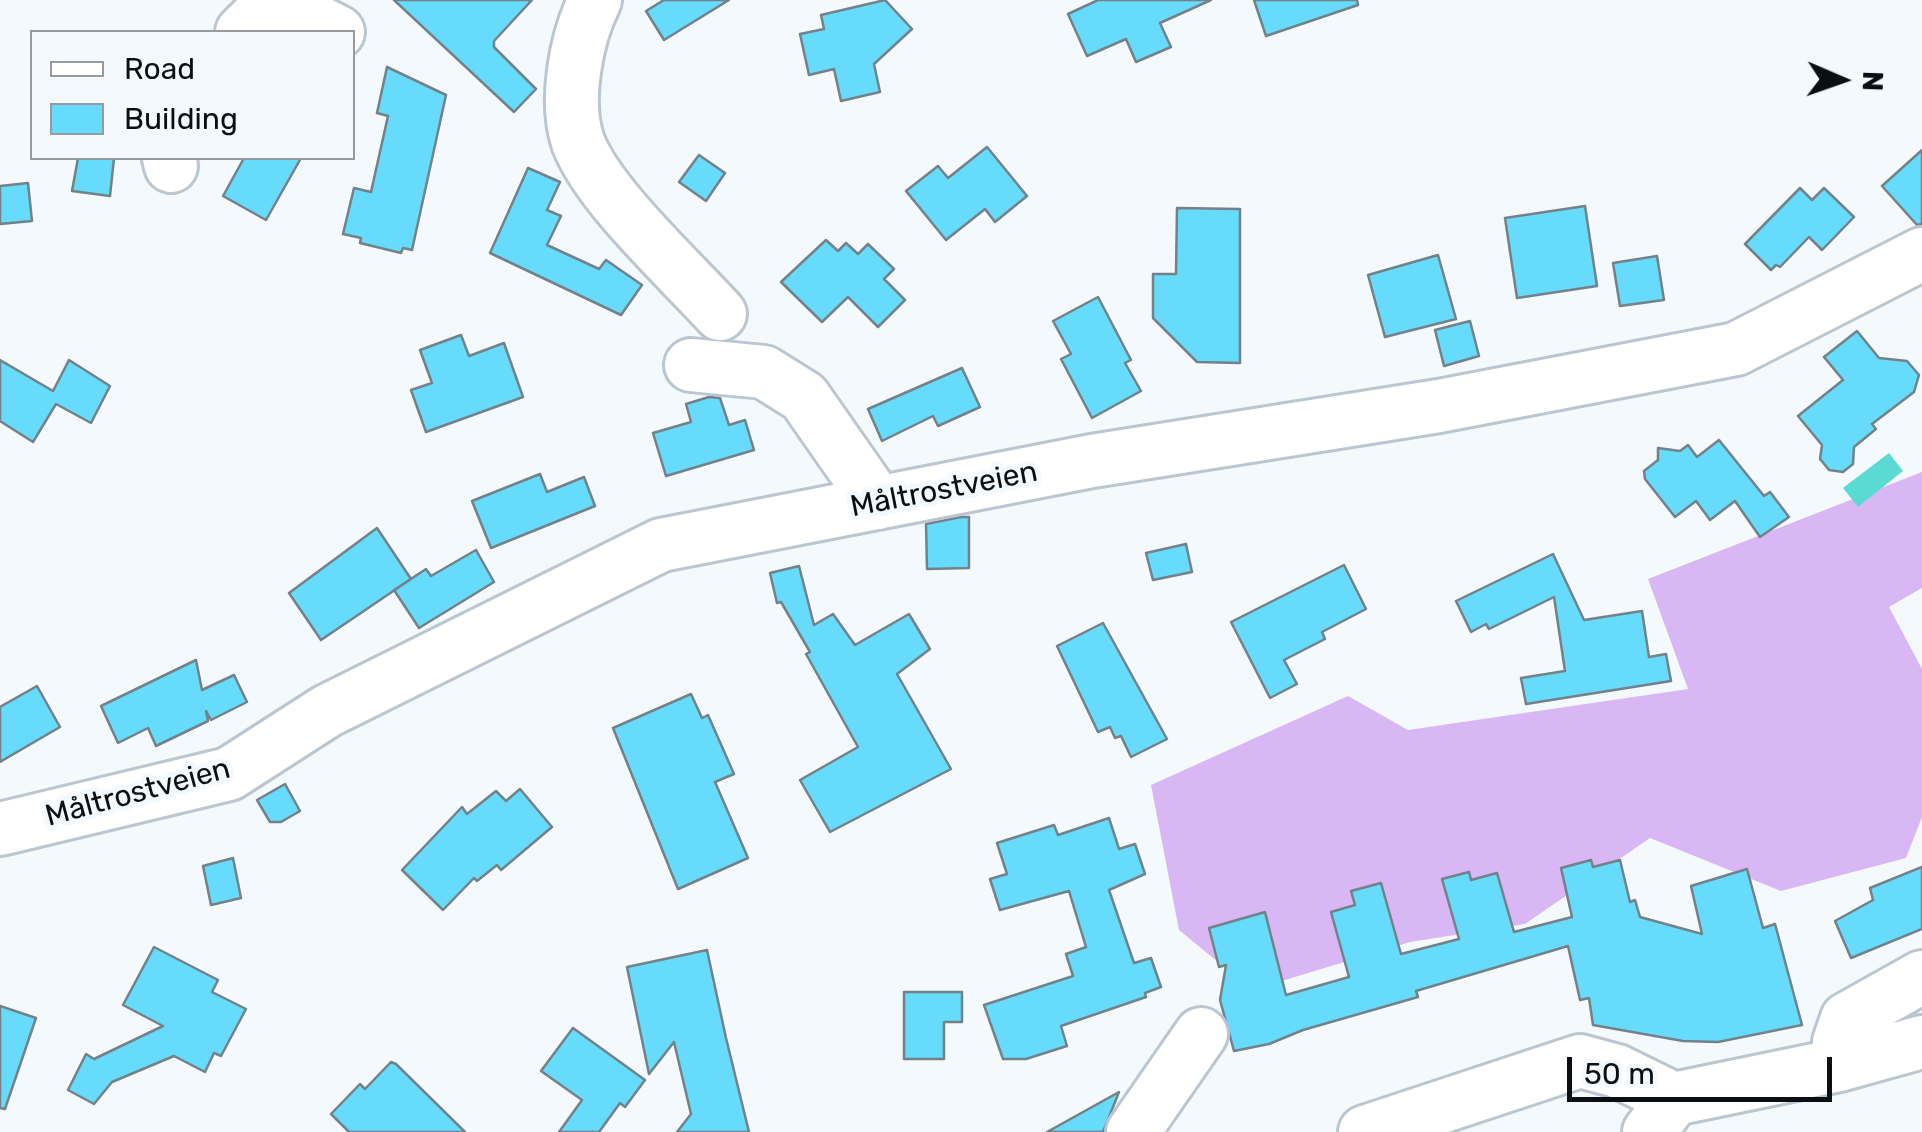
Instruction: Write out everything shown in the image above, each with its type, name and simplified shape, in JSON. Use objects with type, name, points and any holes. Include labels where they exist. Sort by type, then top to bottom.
[{"type":"street","points":[[244,30],[274,0],[332,30]]},
{"type":"street","points":[[596,0],[573,73],[577,139],[593,172],[720,314]]},
{"type":"street","name":"Måltrostveien","points":[[0,829],[229,774],[327,712],[661,545],[1092,461],[1440,406],[1736,349],[1922,254]]},
{"type":"street","points":[[691,365],[764,372],[804,398],[878,503]]},
{"type":"street","points":[[1839,1065],[1839,1042],[1847,1019],[1922,978]]},
{"type":"street","points":[[1133,1132],[1201,1034]]},
{"type":"street","points":[[1365,1132],[1580,1061],[1617,1070],[1662,1116],[1922,1042]]},
{"type":"shaded area","points":[[1922,472],[1922,588],[1889,607],[1922,669],[1922,817],[1906,858],[1781,891],[1650,838],[1525,924],[1410,942],[1252,990],[1179,930],[1151,785],[1348,696],[1408,730],[1688,689],[1648,579]]},
{"type":"water","points":[[1889,453],[1903,471],[1858,507],[1843,488]]},
{"type":"building","points":[[394,0],[532,0],[494,41],[494,47],[536,89],[514,112]]},
{"type":"building","points":[[664,0],[729,0],[664,40],[646,11]]},
{"type":"building","points":[[885,0],[912,29],[874,64],[880,92],[841,101],[834,69],[809,75],[800,34],[824,29],[821,15]]},
{"type":"building","points":[[1098,0],[1211,0],[1160,23],[1171,47],[1136,62],[1126,39],[1087,56],[1068,14]]},
{"type":"building","points":[[1254,0],[1357,0],[1358,5],[1266,36]]},
{"type":"building","points":[[387,67],[446,95],[412,250],[403,248],[401,253],[360,243],[361,238],[343,234],[354,188],[371,192],[388,116],[377,113]]},
{"type":"building","points":[[987,147],[1027,196],[995,222],[985,209],[946,240],[906,191],[938,166],[948,178]]},
{"type":"building","points":[[1922,150],[1922,224],[1917,225],[1882,186]]},
{"type":"building","points":[[699,155],[725,173],[706,201],[679,182]]},
{"type":"building","points":[[78,160],[114,160],[110,196],[72,191]]},
{"type":"building","points":[[243,160],[300,160],[266,220],[223,196]]},
{"type":"building","points":[[528,168],[560,182],[547,210],[561,216],[547,245],[599,269],[606,260],[642,285],[621,315],[490,253]]},
{"type":"building","points":[[28,183],[32,221],[0,224],[0,186]]},
{"type":"building","points":[[1800,188],[1812,200],[1824,188],[1854,217],[1822,250],[1809,237],[1780,267],[1776,265],[1771,270],[1745,244]]},
{"type":"building","points":[[1585,206],[1597,286],[1517,298],[1505,218]]},
{"type":"building","points":[[1177,208],[1240,209],[1240,363],[1197,362],[1153,318],[1153,274],[1176,274]]},
{"type":"building","points":[[826,240],[838,251],[846,243],[858,254],[868,244],[894,269],[884,279],[905,300],[878,327],[848,297],[822,322],[781,282]]},
{"type":"building","points":[[1438,255],[1456,319],[1385,337],[1368,275]]},
{"type":"building","points":[[1657,256],[1664,300],[1620,306],[1613,263]]},
{"type":"building","points":[[1098,297],[1131,360],[1125,363],[1141,391],[1092,418],[1061,359],[1071,354],[1053,321]]},
{"type":"building","points":[[1470,321],[1479,356],[1444,366],[1435,330]]},
{"type":"building","points":[[1857,331],[1879,358],[1907,361],[1919,375],[1914,392],[1872,424],[1876,429],[1854,447],[1853,464],[1843,472],[1829,470],[1820,459],[1822,445],[1798,416],[1843,380],[1824,357]]},
{"type":"building","points":[[461,335],[469,356],[504,343],[523,397],[426,432],[411,390],[432,383],[420,350]]},
{"type":"building","points":[[0,360],[53,391],[69,360],[110,386],[91,423],[56,404],[33,442],[0,421]]},
{"type":"building","points":[[962,368],[980,407],[938,426],[933,416],[882,441],[868,409]]},
{"type":"building","points":[[720,398],[729,425],[745,420],[754,450],[666,476],[653,433],[691,422],[686,404]]},
{"type":"building","points":[[1719,440],[1764,496],[1770,492],[1789,517],[1760,537],[1735,501],[1710,520],[1696,501],[1675,517],[1645,479],[1644,471],[1658,460],[1658,448],[1680,451],[1688,445],[1697,457]]},
{"type":"building","points":[[540,474],[547,492],[584,477],[595,506],[491,548],[472,501]]},
{"type":"building","points":[[969,517],[969,568],[927,569],[926,524]]},
{"type":"building","points":[[377,528],[411,579],[321,640],[289,593]]},
{"type":"building","points":[[1186,544],[1192,572],[1153,580],[1146,553]]},
{"type":"building","points":[[476,550],[494,582],[419,628],[394,590],[426,569],[431,576]]},
{"type":"building","points":[[1553,554],[1584,620],[1642,611],[1649,657],[1666,654],[1671,681],[1526,704],[1521,678],[1565,671],[1554,597],[1489,629],[1486,624],[1471,632],[1456,601]]},
{"type":"building","points":[[1344,565],[1366,609],[1322,632],[1325,639],[1284,660],[1297,684],[1270,698],[1231,622]]},
{"type":"building","points":[[799,566],[814,625],[833,614],[855,645],[909,614],[930,649],[897,674],[951,769],[830,832],[800,780],[858,747],[806,654],[810,652],[781,602],[777,603],[770,573]]},
{"type":"building","points":[[1103,623],[1167,739],[1131,757],[1121,736],[1115,738],[1110,727],[1098,732],[1057,646]]},
{"type":"building","points":[[196,660],[202,690],[234,675],[247,702],[211,720],[206,711],[208,721],[156,746],[148,728],[118,743],[101,706]]},
{"type":"building","points":[[37,686],[60,727],[0,762],[0,707]]},
{"type":"building","points":[[691,694],[702,718],[708,715],[734,774],[715,782],[748,858],[678,889],[613,728]]},
{"type":"building","points":[[285,784],[300,811],[281,822],[270,822],[257,800]]},
{"type":"building","points":[[520,789],[552,827],[501,870],[497,865],[477,881],[474,878],[443,910],[402,870],[462,807],[467,814],[496,791],[506,801]]},
{"type":"building","points":[[1109,818],[1119,849],[1135,844],[1145,874],[1109,890],[1134,963],[1151,958],[1161,987],[1145,993],[1146,997],[1061,1026],[1067,1046],[1026,1059],[1003,1059],[984,1005],[1073,976],[1066,954],[1086,947],[1069,891],[1000,910],[990,879],[1007,874],[997,843],[1054,825],[1058,835]]},
{"type":"building","points":[[233,858],[241,898],[211,905],[203,866]]},
{"type":"building","points":[[1591,860],[1593,867],[1620,860],[1630,902],[1635,900],[1640,917],[1702,934],[1691,886],[1747,869],[1763,928],[1775,924],[1802,1025],[1718,1042],[1683,1041],[1593,1025],[1589,998],[1580,1000],[1568,946],[1416,991],[1418,997],[1303,1030],[1269,1044],[1234,1051],[1220,1000],[1226,965],[1219,967],[1209,928],[1265,912],[1286,995],[1349,977],[1331,912],[1355,905],[1351,891],[1381,883],[1401,954],[1459,939],[1442,879],[1469,872],[1471,880],[1497,873],[1514,932],[1572,917],[1561,868]]},
{"type":"building","points":[[1922,867],[1922,929],[1851,958],[1835,921],[1873,900],[1870,888]]},
{"type":"building","points":[[154,947],[218,980],[212,992],[246,1009],[221,1056],[214,1053],[205,1072],[174,1056],[112,1082],[94,1104],[68,1090],[86,1054],[94,1059],[163,1026],[123,1005]]},
{"type":"building","points":[[707,950],[749,1132],[677,1132],[691,1114],[674,1042],[649,1074],[627,967]]},
{"type":"building","points":[[904,992],[962,992],[962,1022],[944,1022],[944,1059],[904,1059]]},
{"type":"building","points":[[0,1006],[36,1018],[5,1109],[0,1108]]},
{"type":"building","points":[[573,1028],[645,1080],[625,1107],[620,1103],[599,1132],[559,1132],[582,1100],[541,1071]]},
{"type":"building","points":[[391,1062],[465,1132],[349,1132],[331,1114],[360,1084],[365,1089]]},
{"type":"building","points":[[1119,1092],[1103,1132],[1047,1132]]}]
